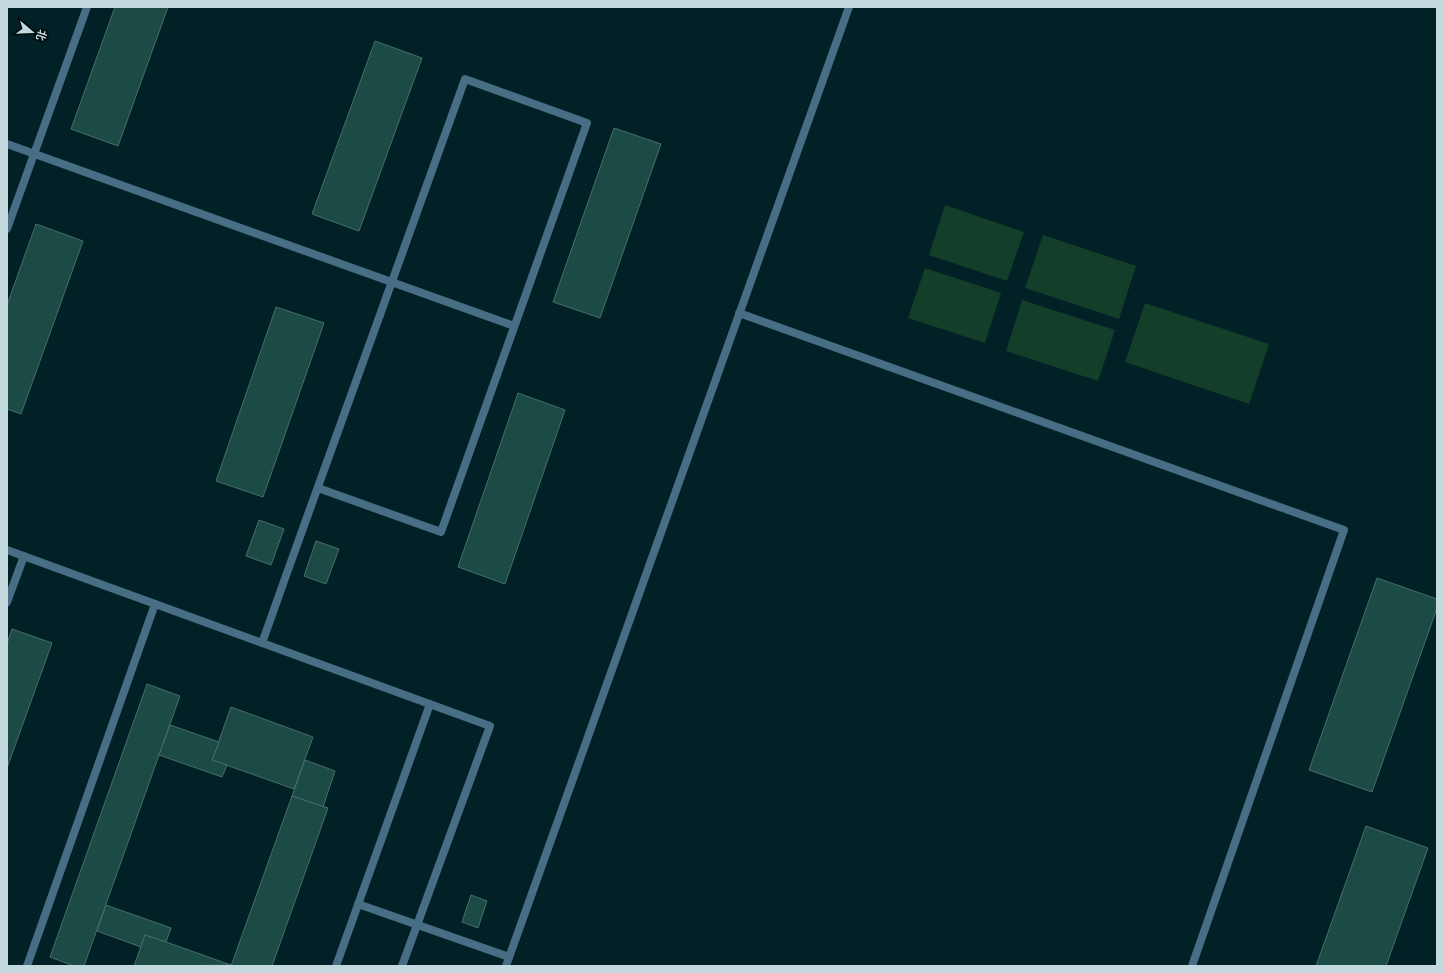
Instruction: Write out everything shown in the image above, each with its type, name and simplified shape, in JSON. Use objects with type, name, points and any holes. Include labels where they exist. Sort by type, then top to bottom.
[{"type":"lane","points":[[7,229],[87,7]]},
{"type":"lane","points":[[506,966],[849,7]]},
{"type":"lane","points":[[262,643],[465,79],[587,123],[441,532],[318,488]]},
{"type":"lane","points":[[7,144],[514,326]]},
{"type":"lane","points":[[739,313],[1344,530],[1192,966]]},
{"type":"lane","points":[[7,550],[490,726],[402,966]]},
{"type":"lane","points":[[7,602],[24,556]]},
{"type":"lane","points":[[27,966],[156,604]]},
{"type":"lane","points":[[336,966],[430,704]]},
{"type":"lane","points":[[358,904],[509,957]]},
{"type":"green space","points":[[945,205],[1024,232],[1007,281],[929,255]]},
{"type":"green space","points":[[1043,235],[1136,266],[1119,319],[1025,288]]},
{"type":"green space","points":[[925,268],[1001,293],[985,343],[908,318]]},
{"type":"green space","points":[[1022,300],[1115,330],[1098,381],[1006,351]]},
{"type":"green space","points":[[1145,303],[1269,344],[1249,404],[1125,362]]},
{"type":"building","points":[[115,7],[168,7],[118,146],[71,129]]},
{"type":"building","points":[[375,41],[422,58],[359,231],[312,214]]},
{"type":"building","points":[[614,128],[661,144],[600,318],[553,302]]},
{"type":"building","points":[[36,224],[83,241],[21,414],[7,409],[7,305]]},
{"type":"building","points":[[276,307],[324,323],[263,497],[216,481]]},
{"type":"building","points":[[518,393],[565,410],[505,584],[458,567]]},
{"type":"building","points":[[259,520],[284,529],[271,565],[246,556]]},
{"type":"building","points":[[316,541],[339,549],[326,584],[304,576]]},
{"type":"building","points":[[1377,578],[1437,599],[1437,608],[1372,792],[1309,770]]},
{"type":"building","points":[[12,629],[52,643],[7,768],[7,644]]},
{"type":"building","points":[[147,684],[180,696],[84,966],[74,966],[50,957]]},
{"type":"building","points":[[231,707],[313,737],[294,789],[212,760]]},
{"type":"building","points":[[170,725],[219,742],[212,760],[227,765],[222,777],[159,755]]},
{"type":"building","points":[[305,760],[335,771],[323,807],[292,796]]},
{"type":"building","points":[[292,796],[328,808],[272,966],[231,966]]},
{"type":"building","points":[[1366,826],[1428,848],[1386,966],[1316,966]]},
{"type":"building","points":[[471,895],[487,901],[478,928],[462,922]]},
{"type":"building","points":[[106,905],[171,928],[166,942],[145,935],[141,947],[97,931]]},
{"type":"building","points":[[145,935],[166,942],[231,965],[134,966]]}]
